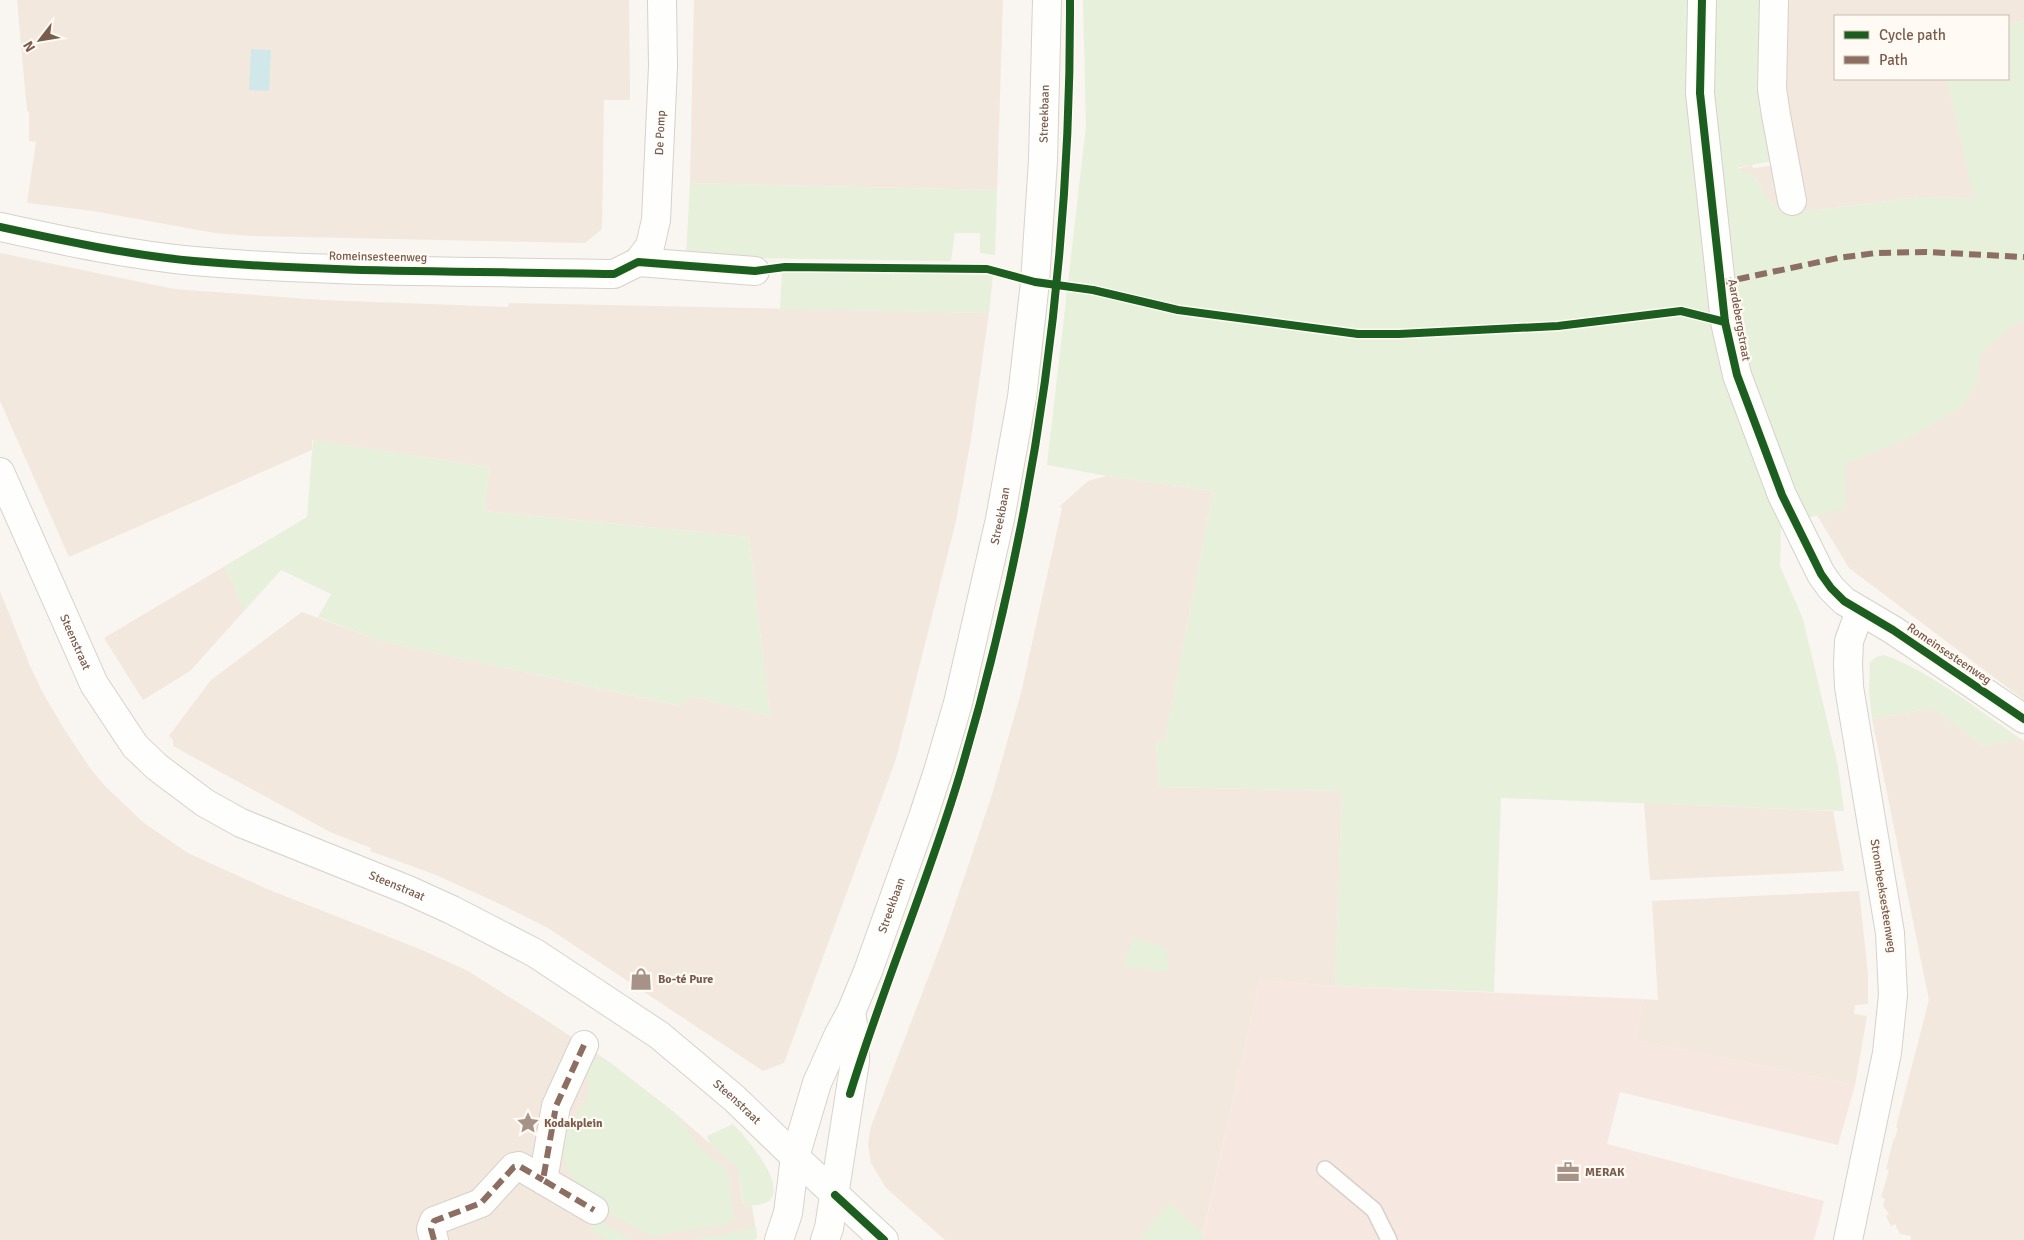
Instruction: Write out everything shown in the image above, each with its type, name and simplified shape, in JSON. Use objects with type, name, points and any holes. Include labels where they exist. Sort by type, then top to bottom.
[{"type":"street","name":"De Pomp","points":[[638,262],[650,246],[656,220],[663,66],[662,0]]},
{"type":"street","name":"Streekbaan","points":[[779,1240],[788,1213],[795,1157],[817,1083],[851,1012],[923,818],[939,768],[960,694],[1000,519],[1022,397],[1035,282],[1043,160],[1047,0]]},
{"type":"street","name":"Aardebergstraat","points":[[1702,0],[1700,93],[1720,283],[1731,353],[1757,432],[1782,494],[1806,544],[1821,574],[1831,588],[1844,601],[1860,611]]},
{"type":"street","points":[[1774,0],[1772,89],[1792,201]]},
{"type":"street","name":"Romeinsesteenweg","points":[[0,228],[139,254],[192,261],[266,266],[614,274],[638,262]]},
{"type":"street","points":[[638,262],[755,271]]},
{"type":"street","name":"Steenstraat","points":[[0,472],[94,684],[136,746],[157,767],[205,803],[241,823],[408,890],[478,922],[535,953],[598,993],[658,1035],[701,1069],[884,1240]]},
{"type":"street","name":"Romeinsesteenweg","points":[[1860,611],[1908,640],[2024,719]]},
{"type":"street","name":"Strombeeksesteenweg","points":[[1848,1240],[1887,1053],[1893,995],[1890,934],[1849,687],[1849,641],[1860,611]]},
{"type":"street","name":"Streekbaan","points":[[824,1240],[829,1228],[835,1195],[855,1061],[855,1038],[851,1012]]},
{"type":"street","points":[[543,1180],[556,1106],[584,1045]]},
{"type":"street","points":[[434,1240],[431,1225],[434,1221],[481,1203],[514,1166],[519,1166],[594,1210]]},
{"type":"lane","points":[[1325,1169],[1374,1210],[1389,1240]]},
{"type":"shaded area","points":[[17,0],[629,0],[630,100],[604,100],[602,229],[585,243],[251,236],[215,233],[93,211],[27,203],[36,142],[29,141],[29,112],[27,111]]},
{"type":"shaded area","points":[[694,0],[1003,0],[997,190],[690,183]]},
{"type":"shaded area","points":[[1782,0],[2024,0],[2024,21],[2009,24],[2009,15],[1834,15],[1834,80],[1947,80],[1975,198],[1919,197],[1786,214],[1769,201],[1756,178],[1737,169],[1752,165],[1753,168],[1794,163],[1783,100]]},
{"type":"shaded area","points":[[0,253],[174,289],[322,300],[508,307],[509,303],[989,313],[971,439],[956,521],[896,759],[784,1063],[763,1071],[548,928],[436,875],[370,851],[371,848],[330,832],[173,746],[173,740],[169,736],[211,680],[302,612],[381,641],[680,706],[691,696],[770,716],[749,537],[485,511],[489,467],[312,440],[312,450],[69,557],[0,401]]},
{"type":"shaded area","points":[[2024,293],[2024,700],[1849,568],[1815,512],[1770,295]]},
{"type":"shaded area","points":[[1107,476],[1213,491],[1165,742],[1156,741],[1159,787],[1342,791],[1335,986],[1260,980],[1203,1234],[1169,1204],[1138,1240],[945,1240],[886,1188],[871,1163],[868,1145],[870,1129],[945,934],[992,795],[1021,693],[1062,508],[1059,507],[1088,481]]},
{"type":"shaded area","points":[[225,566],[244,611],[190,671],[143,700],[104,638]]},
{"type":"shaded area","points":[[0,591],[30,666],[44,695],[66,732],[90,768],[105,786],[144,823],[188,853],[267,889],[422,950],[468,971],[612,1064],[675,1113],[738,1168],[743,1203],[746,1207],[752,1206],[757,1237],[755,1240],[0,1240]]},
{"type":"shaded area","points":[[1932,708],[1983,746],[2021,739],[2024,741],[2024,1240],[1911,1240],[1911,1236],[1900,1234],[1895,1224],[1891,1226],[1886,1216],[1889,1214],[1883,1205],[1885,1199],[1881,1197],[1889,1170],[1886,1169],[1898,1128],[1896,1127],[1929,1000],[1872,719]]},
{"type":"shaded area","points":[[1644,803],[1833,811],[1844,871],[1650,880]]},
{"type":"shaded area","points":[[1859,891],[1868,974],[1868,1004],[1855,1005],[1854,1014],[1867,1016],[1855,1085],[1636,1040],[1643,999],[1658,1000],[1652,901]]},
{"type":"shaded area","points":[[1260,980],[1335,986],[1643,999],[1636,1040],[1855,1085],[1838,1145],[1620,1092],[1607,1144],[1824,1201],[1814,1240],[1202,1240]]},
{"type":"green space","points":[[1083,0],[1765,0],[1776,160],[1737,168],[1756,178],[1769,201],[1786,214],[1919,197],[1974,198],[1947,80],[2009,80],[2009,24],[2024,21],[2024,321],[2018,322],[1981,352],[1977,382],[1962,407],[1913,436],[1846,464],[1845,509],[1781,524],[1780,566],[1803,619],[1838,766],[1844,811],[1501,798],[1494,992],[1335,986],[1342,791],[1159,787],[1156,741],[1165,742],[1213,491],[1107,476],[1047,465],[1086,126]]},
{"type":"green space","points":[[690,183],[997,190],[995,255],[980,253],[980,233],[955,233],[951,261],[686,257]]},
{"type":"green space","points":[[782,271],[993,275],[989,313],[780,309]]},
{"type":"green space","points":[[313,440],[489,467],[485,511],[749,537],[770,716],[691,696],[681,706],[381,641],[318,617],[331,594],[281,570],[244,611],[225,566],[307,517]]},
{"type":"green space","points":[[1884,655],[1920,671],[2021,739],[1983,746],[1932,708],[1872,719],[1869,691],[1870,662],[1876,657]]},
{"type":"green space","points":[[1134,937],[1167,949],[1168,972],[1123,966]]},
{"type":"green space","points":[[603,1058],[675,1113],[701,1148],[725,1168],[729,1178],[734,1218],[732,1222],[651,1236],[612,1215],[584,1196],[567,1169],[563,1151],[564,1134],[590,1094],[587,1076],[588,1066],[596,1059]]},
{"type":"green space","points":[[733,1124],[755,1149],[769,1173],[773,1184],[773,1194],[767,1202],[746,1207],[744,1205],[738,1168],[710,1144],[707,1136]]},
{"type":"green space","points":[[1169,1203],[1203,1234],[1202,1240],[1138,1240]]},
{"type":"green space","points":[[595,1218],[632,1240],[606,1240],[592,1231],[591,1224]]},
{"type":"green space","points":[[756,1227],[757,1237],[755,1240],[692,1240]]},
{"type":"water","points":[[251,49],[271,50],[269,91],[249,90]]},
{"type":"marked path","points":[[1720,283],[1838,258],[1876,253],[1927,252],[2024,257]]},
{"type":"marked path","points":[[584,1045],[556,1106],[543,1180],[594,1210]]},
{"type":"marked path","points":[[434,1240],[431,1229],[434,1221],[481,1203],[514,1167],[519,1166],[543,1180]]},
{"type":"cycle path","points":[[850,1094],[960,774],[1009,584],[1044,391],[1055,294],[1064,196],[1069,98],[1070,0]]},
{"type":"cycle path","points":[[1702,0],[1700,93],[1725,322],[1737,375],[1782,495],[1821,574],[1844,601],[1893,630],[2024,719]]},
{"type":"cycle path","points":[[0,227],[145,255],[194,261],[299,268],[614,274],[638,262],[755,271],[785,267],[987,269],[1035,282],[1093,290],[1178,310],[1358,334],[1399,334],[1558,326],[1681,311],[1725,322]]},
{"type":"cycle path","points":[[835,1195],[884,1240]]},
{"type":"place","name":"Bo-té Pure","points":[[641,979]]},
{"type":"place","name":"Kodakplein","points":[[528,1123]]},
{"type":"place","name":"MERAK","points":[[1568,1172]]}]
